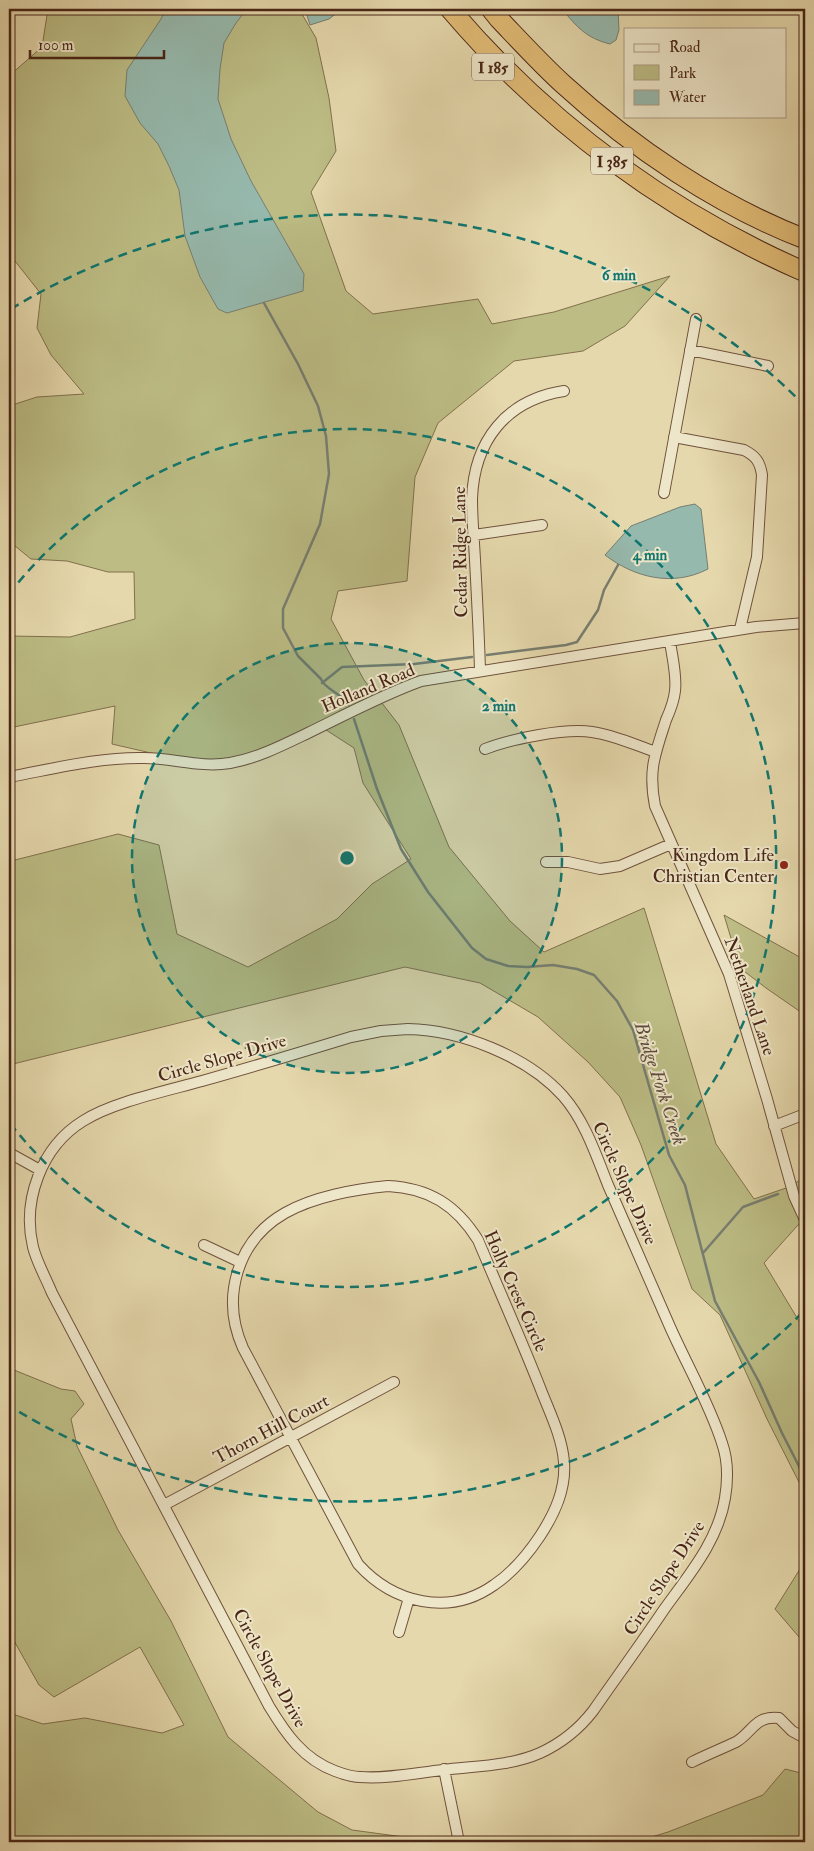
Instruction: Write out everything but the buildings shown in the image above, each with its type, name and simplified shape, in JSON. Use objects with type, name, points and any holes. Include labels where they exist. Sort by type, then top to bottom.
[{"type":"highway","name":"I 185","points":[[435,9],[512,86],[557,118]]},
{"type":"highway","name":"I 385","points":[[450,9],[471,34],[514,78],[557,118],[597,149],[658,194],[744,244],[805,272]]},
{"type":"highway","name":"I 385","points":[[491,9],[562,83],[606,121],[653,156],[716,195],[781,230],[805,239]]},
{"type":"street","points":[[664,493],[696,319]]},
{"type":"street","points":[[690,350],[768,366]]},
{"type":"street","name":"Cedar Ridge Lane","points":[[480,671],[472,499],[474,478],[480,456],[489,437],[502,420],[521,406],[545,395],[564,391]]},
{"type":"street","points":[[674,437],[744,450],[754,456],[760,466],[762,475],[757,557],[740,630]]},
{"type":"street","points":[[474,535],[542,525]]},
{"type":"street","name":"Holland Road","points":[[9,777],[117,759],[144,758],[206,764],[230,763],[274,750],[398,690],[431,679],[740,630],[805,624]]},
{"type":"street","name":"Netherland Lane","points":[[670,641],[676,680],[675,692],[652,770],[651,788],[655,806],[729,974],[794,1196],[805,1220]]},
{"type":"street","points":[[485,749],[501,743],[579,731],[602,735],[656,752]]},
{"type":"street","points":[[546,862],[568,862],[600,869],[620,866],[671,844]]},
{"type":"street","name":"Circle Slope Drive","points":[[408,1028],[457,1035],[509,1057],[541,1077],[558,1091],[572,1108],[590,1142],[718,1432],[723,1445],[726,1467],[725,1499],[716,1528],[698,1562],[584,1722],[558,1743],[527,1757],[504,1762],[385,1777],[358,1777],[327,1768],[313,1760],[299,1748],[286,1734],[269,1706],[52,1293],[36,1258],[31,1238],[30,1217],[34,1188],[40,1170],[54,1148],[65,1136],[83,1121],[98,1113],[351,1037],[381,1031],[408,1028]]},
{"type":"street","points":[[774,1126],[805,1114]]},
{"type":"street","points":[[13,1155],[40,1170]]},
{"type":"street","name":"Holly Crest Circle","points":[[378,1187],[408,1188],[443,1202],[460,1216],[478,1240],[559,1436],[564,1462],[562,1492],[554,1511],[538,1539],[515,1566],[494,1585],[473,1596],[449,1602],[433,1602],[409,1598],[380,1585],[358,1564],[290,1438],[236,1331],[232,1302],[234,1283],[240,1262],[255,1238],[270,1223],[286,1212],[300,1205],[357,1190],[378,1187]]},
{"type":"street","points":[[204,1245],[240,1262]]},
{"type":"street","name":"Thorn Hill Court","points":[[164,1505],[394,1382]]},
{"type":"street","points":[[398,1632],[409,1598]]},
{"type":"street","points":[[692,1762],[738,1741],[748,1730],[770,1717],[780,1718],[792,1731],[805,1738]]},
{"type":"street","points":[[444,1769],[459,1842]]},
{"type":"green space","points":[[48,9],[299,9],[316,38],[329,98],[336,151],[311,192],[346,291],[373,314],[478,299],[492,324],[554,312],[670,276],[625,326],[583,351],[514,361],[438,423],[415,477],[407,581],[338,591],[331,619],[364,680],[399,725],[449,847],[510,921],[544,952],[644,908],[716,1144],[754,1199],[789,1187],[805,1177],[805,1220],[798,1225],[764,1263],[805,1331],[805,1494],[767,1419],[720,1315],[692,1289],[641,1145],[620,1097],[588,1062],[538,1017],[480,983],[405,967],[9,1065],[9,870],[15,860],[118,834],[159,845],[177,934],[248,967],[337,919],[372,884],[411,859],[363,783],[354,748],[323,728],[257,760],[177,759],[112,744],[115,706],[14,727],[9,726],[9,636],[70,637],[135,619],[134,572],[108,572],[67,561],[31,559],[9,541],[9,406],[37,397],[84,394],[51,355],[37,328],[41,294],[15,261],[9,260],[9,76],[42,47]]},
{"type":"green space","points":[[724,915],[805,960],[805,1015],[740,968]]},
{"type":"green space","points":[[9,1357],[14,1370],[61,1389],[75,1391],[84,1404],[71,1419],[77,1446],[118,1530],[171,1621],[228,1737],[318,1812],[352,1830],[404,1837],[405,1842],[9,1842],[9,1713],[43,1724],[85,1718],[162,1733],[184,1725],[140,1647],[54,1697],[39,1685],[9,1632]]},
{"type":"green space","points":[[805,1561],[805,1644],[775,1609]]},
{"type":"green space","points":[[785,1769],[805,1774],[805,1842],[635,1842],[668,1832],[763,1795]]},
{"type":"water","points":[[166,9],[247,9],[224,43],[218,99],[231,139],[251,181],[304,274],[303,291],[227,313],[218,309],[200,277],[185,236],[179,190],[158,144],[140,123],[125,96],[127,70]]},
{"type":"water","points":[[305,9],[342,9],[329,19],[310,25]]},
{"type":"water","points":[[562,9],[618,9],[619,30],[616,40],[610,44],[594,39],[577,26]]},
{"type":"water","points":[[695,504],[701,509],[708,569],[695,575],[668,579],[642,574],[617,563],[605,555],[631,526],[680,507]]},
{"type":"waterway","name":"Bridge Fork Creek","points":[[264,303],[298,364],[318,406],[326,436],[329,474],[320,524],[283,609],[283,628],[298,656],[326,686],[342,697],[348,705]]},
{"type":"waterway","points":[[487,655],[577,642],[598,610],[604,590],[618,565]]},
{"type":"waterway","points":[[322,683],[342,667],[414,664],[472,657]]},
{"type":"waterway","name":"Bridge Fork Creek","points":[[354,719],[377,789],[401,849],[428,892],[472,948],[486,959],[508,966],[553,965],[577,969],[594,975],[617,1001],[633,1030],[669,1155],[685,1185],[715,1301],[759,1382],[805,1478]]},
{"type":"waterway","points":[[703,1253],[743,1207],[778,1194]]},
{"type":"place","name":"Kingdom Life Christian Center","points":[[784,865]]}]
